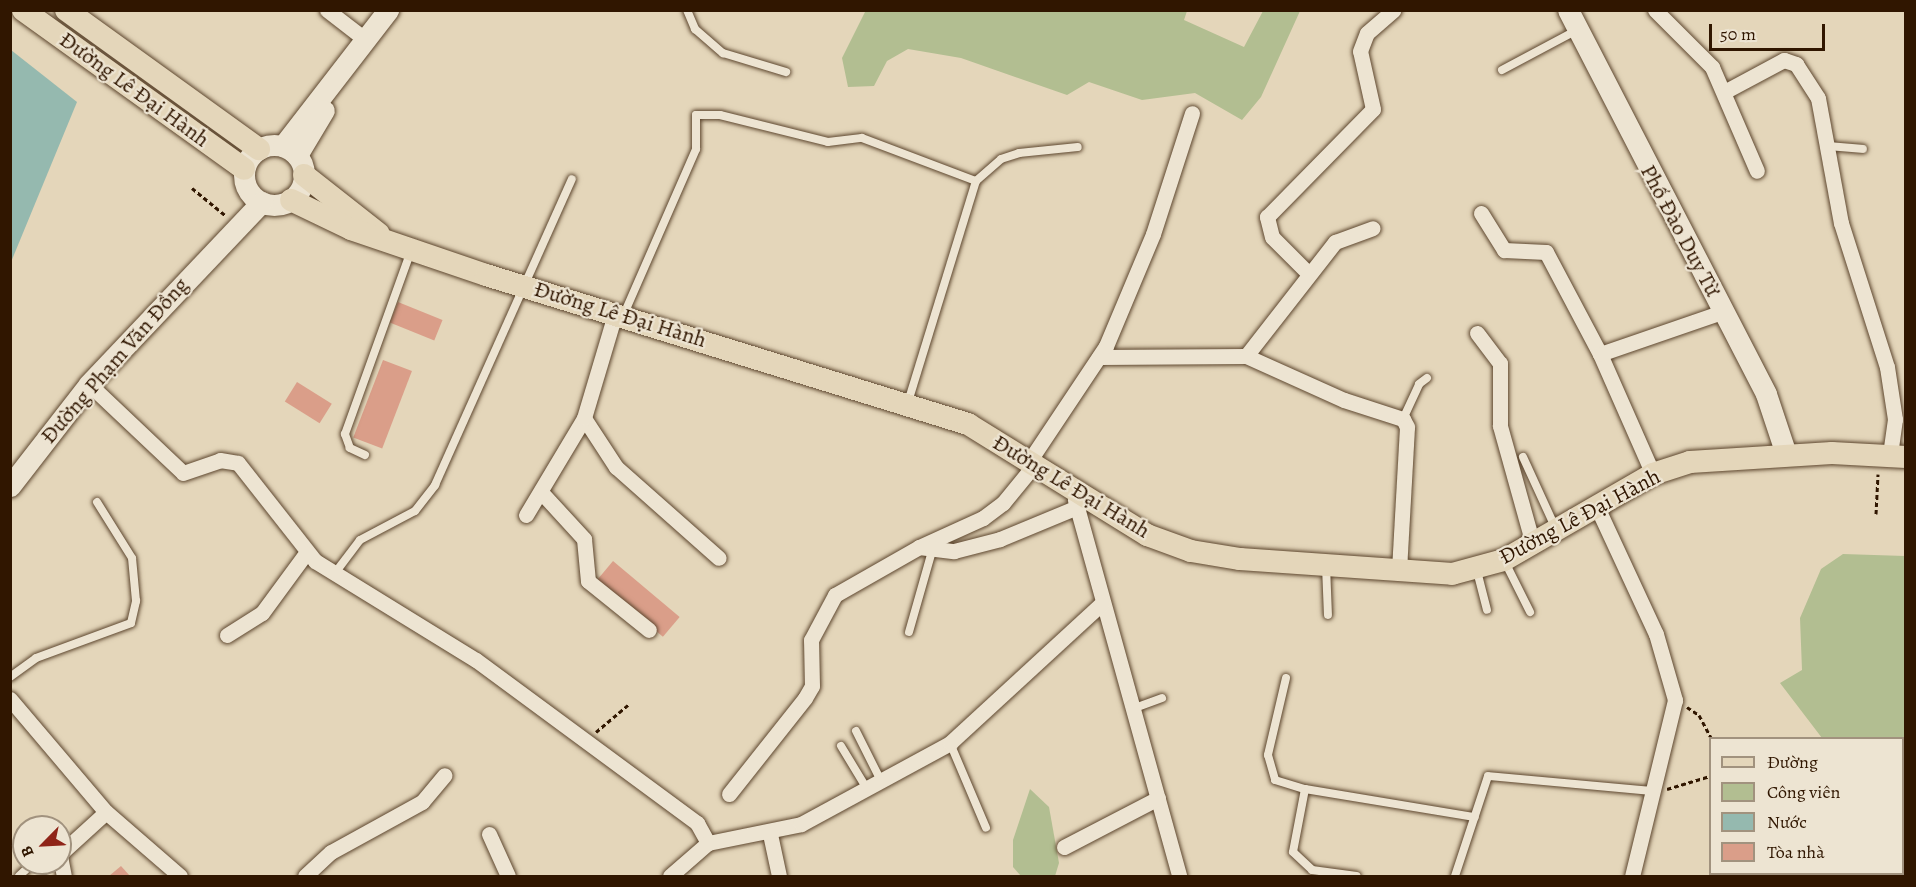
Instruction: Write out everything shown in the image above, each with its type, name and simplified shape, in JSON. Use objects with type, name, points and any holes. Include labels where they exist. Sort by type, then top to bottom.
[{"type":"main road","name":"Đường Lê Đại Hành","points":[[23,10],[244,169]]},
{"type":"main road","name":"Đường Lê Đại Hành","points":[[66,10],[259,149]]},
{"type":"main road","points":[[295,159],[259,149],[244,169],[256,198],[291,200],[295,159],[334,87],[388,10]]},
{"type":"main road","name":"Phố Đào Duy Từ","points":[[1568,10],[1575,31],[1766,394],[1786,454]]},
{"type":"main road","name":"Đường Lê Đại Hành","points":[[295,159],[382,237]]},
{"type":"main road","name":"Đường Phạm Văn Đồng","points":[[10,486],[89,384],[256,198]]},
{"type":"main road","name":"Đường Lê Đại Hành","points":[[291,200],[351,229],[382,237],[520,285],[908,402],[968,424],[1033,462],[1075,500],[1147,535],[1191,551],[1399,571],[1477,569],[1504,560],[1653,474],[1732,456],[1891,455]]},
{"type":"street","points":[[327,10],[366,40]]},
{"type":"street","points":[[1307,272],[1272,237],[1267,217],[1373,109],[1360,51],[1367,33],[1393,10]]},
{"type":"street","points":[[1655,10],[1700,51],[1724,92],[1757,171]]},
{"type":"street","points":[[1724,92],[1784,60],[1796,64],[1818,98],[1829,146],[1841,223],[1887,367],[1894,418],[1891,455]]},
{"type":"street","points":[[729,794],[812,686],[811,640],[835,595],[926,549],[990,513],[1033,462],[1099,357],[1154,234],[1192,112]]},
{"type":"street","points":[[1481,213],[1504,250],[1546,252],[1600,354],[1653,474]]},
{"type":"street","points":[[1246,356],[1307,272],[1335,242],[1373,228]]},
{"type":"street","points":[[1600,354],[1722,312]]},
{"type":"street","points":[[526,515],[584,418],[619,315]]},
{"type":"street","points":[[1477,333],[1500,363],[1500,426],[1533,544]]},
{"type":"street","points":[[1099,357],[1246,356],[1344,400],[1403,419],[1407,427],[1399,571]]},
{"type":"street","points":[[89,384],[183,473],[220,460],[238,463],[306,553],[476,660],[697,823],[708,843]]},
{"type":"street","points":[[584,418],[616,467],[719,558]]},
{"type":"street","points":[[541,492],[584,539],[588,581],[649,630]]},
{"type":"street","points":[[926,549],[1000,539],[1075,500],[1179,876]]},
{"type":"street","points":[[1597,507],[1656,634],[1675,700],[1632,876]]},
{"type":"street","points":[[227,635],[262,613],[306,553]]},
{"type":"street","points":[[669,876],[708,843],[770,834],[822,815],[950,742],[1102,603]]},
{"type":"street","points":[[10,699],[106,812],[180,876]]},
{"type":"street","points":[[305,876],[331,852],[422,802],[445,775]]},
{"type":"street","points":[[1064,847],[1158,798]]},
{"type":"street","points":[[72,844],[106,812]]},
{"type":"street","points":[[489,834],[508,876]]},
{"type":"street","points":[[770,834],[779,876]]},
{"type":"lane","points":[[687,10],[695,29],[723,53],[786,72]]},
{"type":"lane","points":[[1502,69],[1575,31]]},
{"type":"lane","points":[[619,315],[696,149],[696,115],[711,113],[828,142],[862,138],[976,181]]},
{"type":"lane","points":[[1829,146],[1863,149]]},
{"type":"lane","points":[[908,402],[976,181],[1001,159],[1019,153],[1078,147]]},
{"type":"lane","points":[[335,573],[360,540],[415,511],[435,485],[520,285],[572,179]]},
{"type":"lane","points":[[365,456],[350,448],[345,434],[412,248]]},
{"type":"lane","points":[[1403,419],[1419,384],[1427,378]]},
{"type":"lane","points":[[1523,458],[1556,531]]},
{"type":"lane","points":[[10,677],[36,658],[131,623],[136,601],[132,558],[97,502]]},
{"type":"lane","points":[[909,632],[926,549]]},
{"type":"lane","points":[[1504,560],[1530,612]]},
{"type":"lane","points":[[1326,565],[1328,615]]},
{"type":"lane","points":[[1477,569],[1487,610]]},
{"type":"lane","points":[[1286,678],[1270,768],[1275,780],[1305,789],[1475,817]]},
{"type":"lane","points":[[1132,710],[1162,698]]},
{"type":"lane","points":[[856,731],[881,781]]},
{"type":"lane","points":[[950,742],[986,828]]},
{"type":"lane","points":[[841,746],[867,789]]},
{"type":"lane","points":[[1455,876],[1484,782],[1496,774],[1653,791]]},
{"type":"lane","points":[[1305,789],[1293,852],[1299,863],[1357,876]]},
{"type":"path","points":[[192,188],[226,230]]},
{"type":"path","points":[[1876,514],[1891,455]]},
{"type":"path","points":[[1675,700],[1699,715],[1710,737]]},
{"type":"path","points":[[585,741],[628,705]]},
{"type":"path","points":[[1653,791],[1694,784],[1709,776]]},
{"type":"green space","points":[[866,10],[1187,11],[1184,20],[1244,47],[1263,11],[1300,11],[1261,97],[1242,120],[1195,93],[1142,100],[1089,82],[1067,95],[961,58],[908,49],[887,61],[874,86],[848,87],[842,58]]},
{"type":"green space","points":[[1843,554],[1905,556],[1905,833],[1904,737],[1821,737],[1780,683],[1802,670],[1800,618],[1821,569]]},
{"type":"green space","points":[[1030,789],[1049,807],[1059,863],[1055,876],[1021,876],[1013,867],[1013,840]]},
{"type":"water","points":[[11,50],[77,102],[11,262]]},
{"type":"building","points":[[398,302],[443,320],[434,340],[390,322]]},
{"type":"building","points":[[383,360],[412,371],[382,449],[353,437]]},
{"type":"building","points":[[297,382],[332,404],[320,423],[285,402]]},
{"type":"building","points":[[613,561],[680,617],[663,637],[596,581]]},
{"type":"building","points":[[121,866],[130,876],[109,876]]}]
